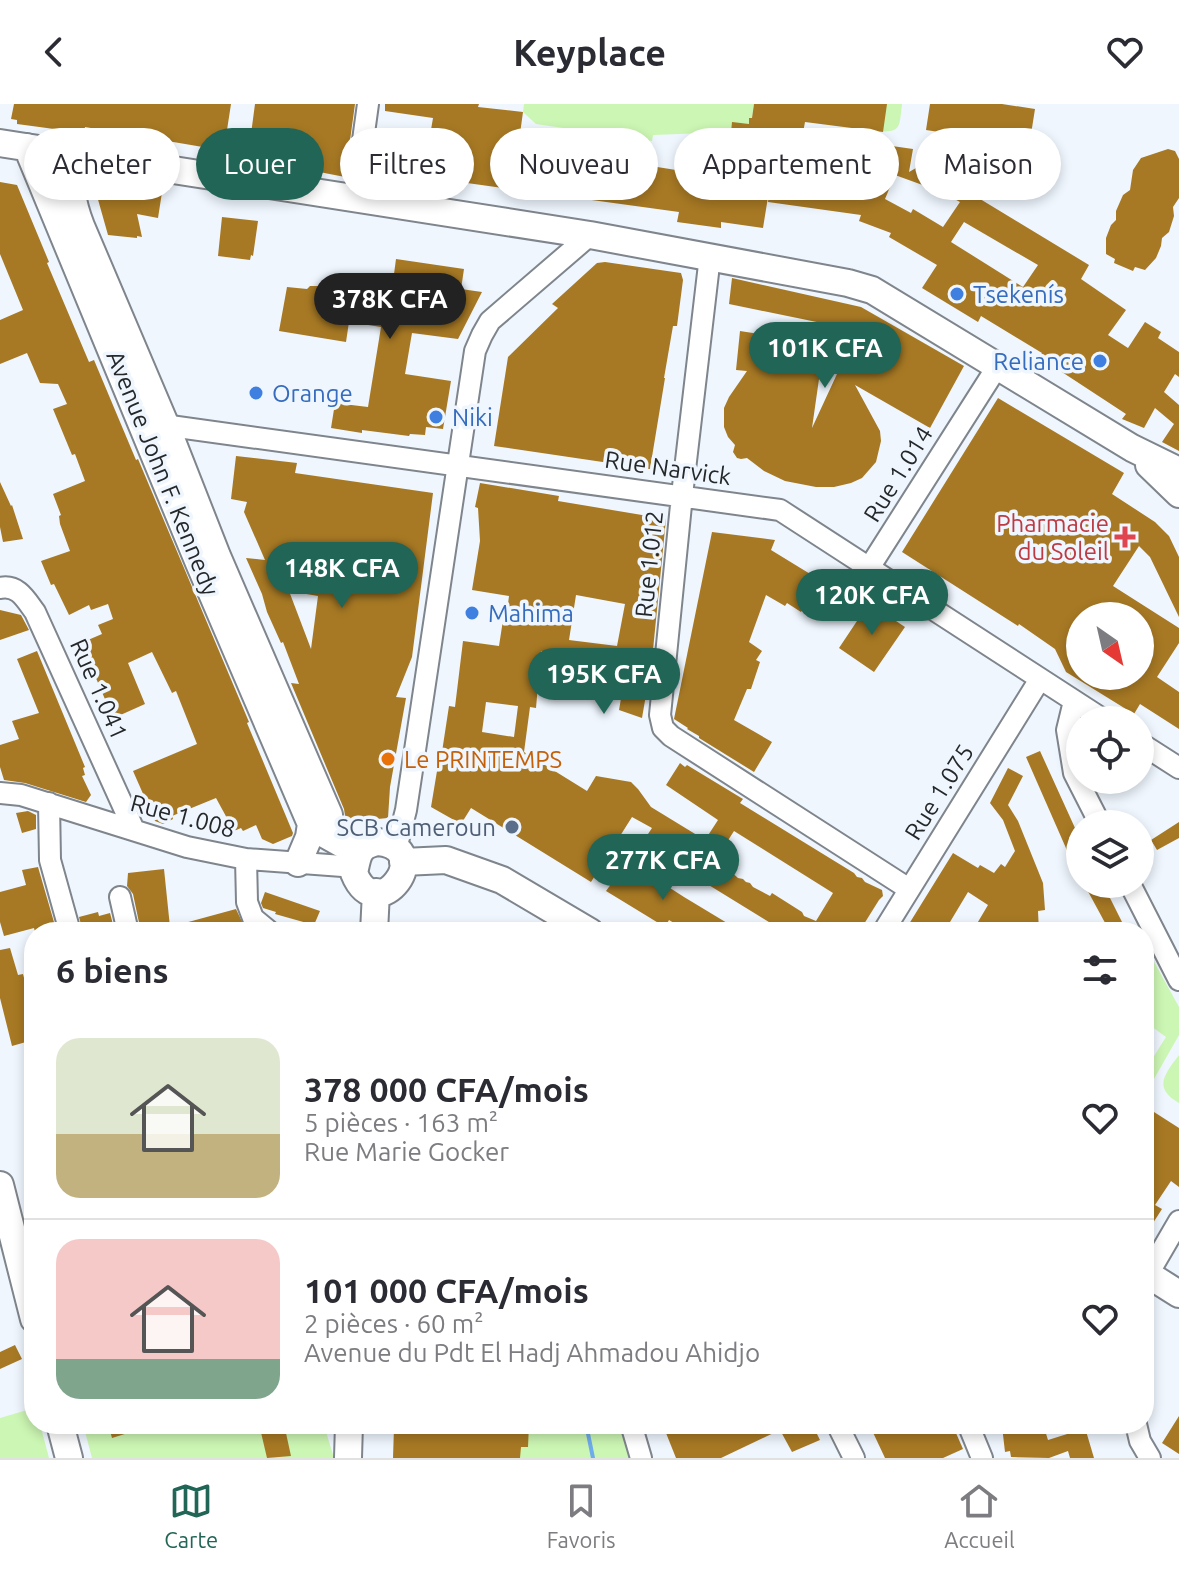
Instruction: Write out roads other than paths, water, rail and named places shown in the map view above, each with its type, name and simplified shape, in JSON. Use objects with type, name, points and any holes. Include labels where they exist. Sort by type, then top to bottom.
[{"type":"main road","points":[[0,143],[24,147]]},
{"type":"main road","points":[[180,170],[340,196]]},
{"type":"main road","name":"Avenue John F. Kennedy","points":[[51,200],[154,424]]},
{"type":"main road","name":"Avenue John F. Kennedy","points":[[73,200],[154,424],[208,559],[293,759],[329,815],[319,830]]},
{"type":"main road","points":[[368,200],[710,256],[872,290],[1132,448],[1179,471]]},
{"type":"main road","points":[[1132,448],[1179,494]]},
{"type":"main road","points":[[298,863],[309,837],[319,830],[357,860]]},
{"type":"main road","points":[[400,856],[404,871],[394,887],[385,892],[376,892],[361,886],[354,873],[357,860],[365,846],[384,843],[400,856],[446,860],[502,880],[573,922]]},
{"type":"main road","points":[[374,922],[376,892]]},
{"type":"main road","points":[[1,1194],[24,1281]]},
{"type":"main road","points":[[1154,1280],[1179,1294]]},
{"type":"main road","points":[[63,1434],[69,1458]]},
{"type":"main road","points":[[348,1458],[349,1434]]},
{"type":"street","points":[[365,128],[368,104]]},
{"type":"street","points":[[400,856],[475,351],[490,321],[590,235]]},
{"type":"street","name":"Rue 1.012","points":[[710,256],[660,715],[663,728],[909,889]]},
{"type":"street","name":"Rue 1.014","points":[[869,568],[997,367]]},
{"type":"street","name":"Rue Narvick","points":[[154,424],[780,510],[1082,706]]},
{"type":"street","name":"Rue 1.041","points":[[0,588],[6,586],[18,590],[35,612],[134,830]]},
{"type":"street","name":"Rue 1.075","points":[[889,922],[1040,679]]},
{"type":"street","points":[[1074,701],[1067,730],[1074,773],[1093,810]]},
{"type":"street","points":[[1154,752],[1179,768]]},
{"type":"street","name":"Rue 1.008","points":[[0,793],[49,803],[187,847],[246,859],[298,863],[357,860]]},
{"type":"street","points":[[49,803],[50,860],[67,922]]},
{"type":"street","points":[[246,859],[247,902],[258,922]]},
{"type":"street","points":[[120,897],[126,922]]},
{"type":"street","points":[[1137,898],[1149,922]]},
{"type":"street","points":[[1154,931],[1179,980]]},
{"type":"street","points":[[1154,1261],[1179,1221]]},
{"type":"street","points":[[634,1434],[641,1458]]},
{"type":"street","points":[[842,1434],[854,1458]]},
{"type":"street","points":[[972,1434],[982,1458]]},
{"type":"waterway","points":[[588,1434],[593,1458]]},
{"type":"place","name":"Tsekenís","points":[[957,294]]},
{"type":"place","name":"Reliance","points":[[1100,361]]},
{"type":"place","name":"Orange","points":[[256,393]]},
{"type":"place","name":"Niki","points":[[436,417]]},
{"type":"place","name":"Pharmacie du Soleil","points":[[1125,537]]},
{"type":"place","name":"Mahima","points":[[472,613]]},
{"type":"place","name":"Le PRINTEMPS","points":[[388,759]]},
{"type":"place","name":"SCB Cameroun","points":[[512,827]]}]
